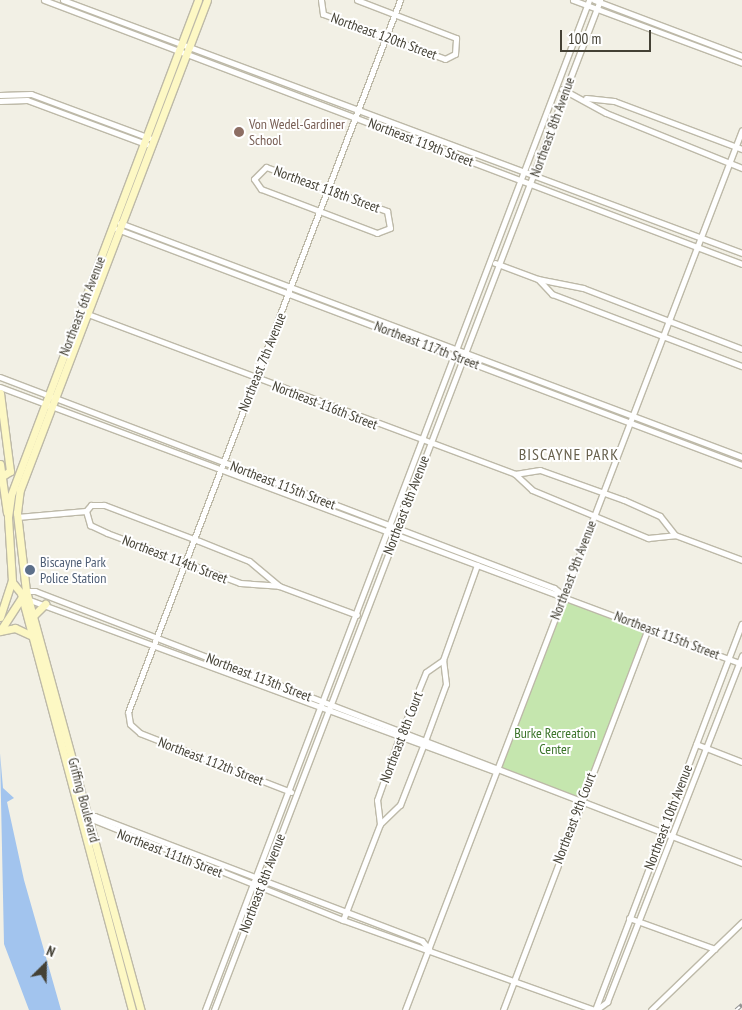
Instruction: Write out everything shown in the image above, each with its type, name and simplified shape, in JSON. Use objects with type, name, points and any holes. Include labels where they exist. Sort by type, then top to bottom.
[{"type":"main road","name":"Northeast 6th Avenue","points":[[0,617],[12,582],[8,515],[52,396],[80,311],[198,0]]},
{"type":"main road","name":"Northeast 6th Avenue","points":[[52,396],[88,314],[207,0]]},
{"type":"main road","points":[[0,393],[10,472],[1,477]]},
{"type":"main road","name":"Northeast 6th Avenue","points":[[17,501],[49,404]]},
{"type":"main road","points":[[0,464],[8,515]]},
{"type":"main road","name":"Griffing Boulevard","points":[[17,501],[24,596],[30,635],[132,1010]]},
{"type":"main road","name":"Griffing Boulevard","points":[[12,582],[24,596],[34,615],[141,1010]]},
{"type":"main road","points":[[6,604],[24,596]]},
{"type":"main road","points":[[0,631],[24,596]]},
{"type":"main road","points":[[34,615],[45,604]]},
{"type":"main road","points":[[0,631],[15,628],[30,635]]},
{"type":"main road","points":[[53,721],[62,719]]},
{"type":"main road","points":[[79,814],[89,818]]},
{"type":"main road","points":[[96,876],[104,874]]},
{"type":"main road","points":[[112,938],[121,936]]},
{"type":"street","name":"Northeast 119th Street","points":[[44,0],[187,51],[742,264]]},
{"type":"street","name":"Northeast 119th Street","points":[[66,0],[179,48]]},
{"type":"street","points":[[64,8],[66,0]]},
{"type":"street","name":"Northeast 120th Street","points":[[321,0],[322,14],[385,38],[445,59],[456,51],[456,38],[357,0]]},
{"type":"street","name":"Northeast 7th Avenue","points":[[130,724],[128,707],[289,293],[327,188],[400,0]]},
{"type":"street","points":[[572,0],[588,3],[596,9],[742,63]]},
{"type":"street","points":[[598,1],[742,56]]},
{"type":"street","name":"Northeast 8th Avenue","points":[[214,1010],[394,535],[498,264],[534,176],[598,1]]},
{"type":"street","name":"Northeast 8th Avenue","points":[[205,1010],[588,3]]},
{"type":"street","name":"Northeast 119th Street","points":[[187,51],[357,110],[742,253]]},
{"type":"street","points":[[557,87],[585,98],[606,113],[742,168]]},
{"type":"street","points":[[0,95],[31,94],[152,143]]},
{"type":"street","points":[[585,98],[614,101],[742,149]]},
{"type":"street","points":[[0,101],[27,100],[144,140]]},
{"type":"street","name":"Northeast 9th Avenue","points":[[405,1010],[742,130]]},
{"type":"street","name":"Northeast 118th Street","points":[[266,167],[327,188],[387,211],[392,223],[386,232],[378,233],[319,211],[260,189],[256,174],[266,167]]},
{"type":"street","name":"Northeast 117th Street","points":[[113,224],[742,465]]},
{"type":"street","name":"Northeast 117th Street","points":[[121,227],[291,286],[466,350],[742,457]]},
{"type":"street","points":[[491,261],[538,279],[583,288],[742,349]]},
{"type":"street","points":[[538,279],[552,294],[742,366]]},
{"type":"street","name":"Northeast 116th Street","points":[[80,311],[429,444],[514,474],[532,490],[648,538],[675,535],[742,560]]},
{"type":"street","name":"Northeast 115th Street","points":[[0,377],[554,588],[564,596]]},
{"type":"street","name":"Northeast 115th Street","points":[[0,387],[476,566],[564,596],[741,663]]},
{"type":"street","name":"Northeast 116th Street","points":[[514,474],[540,470],[660,516],[675,535]]},
{"type":"street","name":"Northeast 114th Street","points":[[17,517],[86,511],[94,504],[104,505],[250,561],[279,586]]},
{"type":"street","name":"Northeast 114th Street","points":[[86,511],[93,527],[240,583],[279,586],[363,618]]},
{"type":"street","name":"Northeast 8th Court","points":[[343,920],[380,824],[400,805],[423,747],[446,684],[443,660],[479,559]]},
{"type":"street","name":"Northeast 113th Street","points":[[24,596],[423,747],[495,771],[662,832],[742,864]]},
{"type":"street","name":"Northeast 113th Street","points":[[24,596],[156,637],[425,741],[495,771]]},
{"type":"street","name":"Northeast 10th Avenue","points":[[595,1010],[742,624]]},
{"type":"street","name":"Northeast 9th Court","points":[[503,1010],[580,802],[648,628]]},
{"type":"street","name":"Northeast 10th Avenue","points":[[595,1010],[607,1002],[671,836],[741,663],[742,655]]},
{"type":"street","name":"Northeast 8th Court","points":[[380,824],[377,800],[399,738],[426,672],[443,660]]},
{"type":"street","name":"Northeast 112th Street","points":[[130,724],[145,735],[296,794]]},
{"type":"street","points":[[696,744],[742,762]]},
{"type":"street","points":[[301,756],[309,760]]},
{"type":"street","name":"Northeast 111th Street","points":[[89,818],[95,816],[264,880],[422,941],[429,949]]},
{"type":"street","name":"Northeast 111th Street","points":[[89,818],[343,920],[429,949],[595,1010]]},
{"type":"street","points":[[629,918],[715,949]]},
{"type":"street","points":[[651,1010],[742,922]]},
{"type":"green space","name":"Burke Recreation Center","points":[[564,596],[648,628],[580,802],[495,771]]},
{"type":"water","points":[[0,753],[3,788],[14,798],[7,802],[24,880],[61,1010],[29,1010],[4,944]]},
{"type":"railway","points":[[736,1010],[742,1005]]},
{"type":"place","name":"Von Wedel-Gardiner School","points":[[239,132]]},
{"type":"place","name":"Biscayne Park Police Station","points":[[30,570]]},
{"type":"district","name":"BISCAYNE PARK","points":[[569,454]]}]
